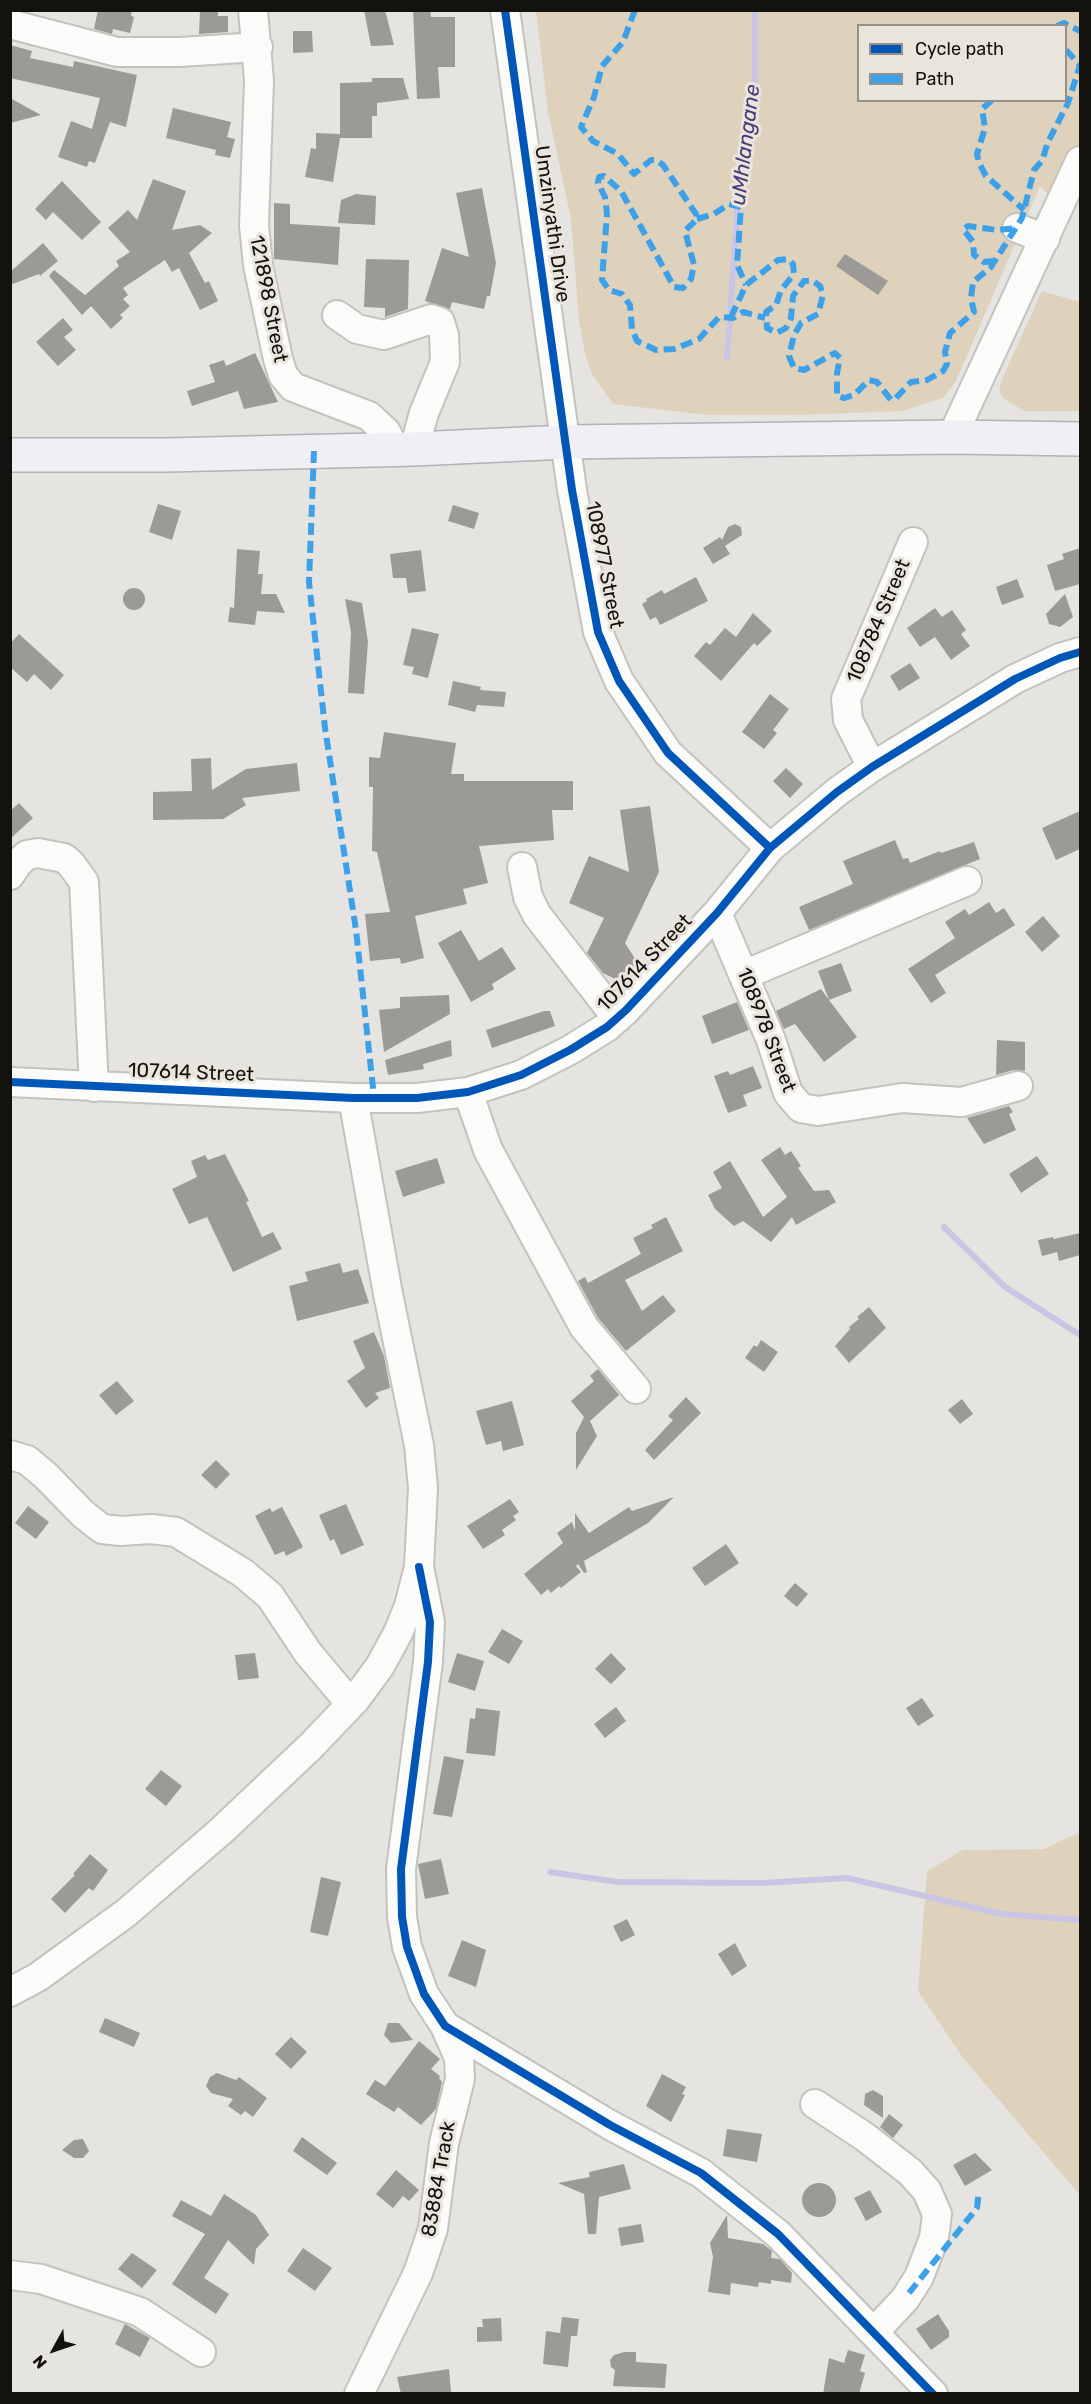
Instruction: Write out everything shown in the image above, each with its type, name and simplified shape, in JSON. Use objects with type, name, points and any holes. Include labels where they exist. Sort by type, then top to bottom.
[{"type":"main road","points":[[10,455],[166,455],[567,442],[952,436],[1080,439]]},
{"type":"street","name":"121898 Street","points":[[254,10],[259,81],[254,225],[258,265],[280,367],[292,387],[369,416],[405,449]]},
{"type":"street","name":"Umzinyathi Drive","points":[[505,10],[567,442]]},
{"type":"street","points":[[10,24],[117,52],[180,52],[258,47]]},
{"type":"street","points":[[952,436],[1080,161]]},
{"type":"street","points":[[1017,228],[1045,239]]},
{"type":"street","points":[[337,315],[357,329],[384,335],[430,318],[440,322],[444,335],[445,362],[424,413],[405,449]]},
{"type":"street","name":"108977 Street","points":[[567,442],[572,490],[598,632],[619,681],[668,753],[770,848]]},
{"type":"street","name":"108784 Street","points":[[872,767],[848,720],[846,699],[913,542]]},
{"type":"street","name":"107614 Street","points":[[10,1082],[94,1087],[205,1089],[353,1098],[417,1098],[468,1092],[521,1075],[570,1050],[616,1018],[717,913],[770,848],[808,814],[872,767],[1015,680],[1060,658],[1080,652]]},
{"type":"street","points":[[10,875],[27,855],[38,853],[64,858],[72,864],[84,882],[94,1087]]},
{"type":"street","points":[[522,867],[528,897],[537,915],[616,1018]]},
{"type":"street","points":[[744,975],[967,881]]},
{"type":"street","name":"108978 Street","points":[[717,913],[771,1040],[788,1093],[801,1108],[818,1111],[902,1098],[962,1102],[1018,1086]]},
{"type":"street","points":[[468,1092],[488,1150],[584,1327],[636,1389]]},
{"type":"street","points":[[10,1992],[38,1977],[126,1913],[237,1815],[351,1704],[380,1666],[398,1633],[409,1606],[419,1567],[423,1488],[419,1445],[388,1294],[353,1098]]},
{"type":"street","points":[[10,1455],[27,1461],[40,1471],[83,1514],[102,1529],[121,1531],[151,1529],[176,1532],[243,1572],[270,1596],[308,1653],[351,1704]]},
{"type":"street","points":[[419,1567],[430,1622],[428,1662],[401,1869],[402,1917],[413,1968],[424,1994],[446,2026],[609,2125],[701,2173],[778,2234],[875,2331],[933,2394]]},
{"type":"street","name":"83884 Track","points":[[359,2394],[418,2273],[433,2229],[444,2143],[460,2079],[459,2058],[446,2026]]},
{"type":"street","points":[[815,2104],[865,2137],[910,2172],[927,2191],[937,2214],[934,2238],[919,2277],[905,2299],[875,2331]]},
{"type":"street","points":[[10,2275],[41,2279],[140,2312],[201,2352]]},
{"type":"shaded area","points":[[536,11],[1080,11],[1080,202],[1074,204],[1052,198],[1040,186],[956,381],[943,398],[902,411],[801,415],[707,415],[613,404],[592,374],[585,354],[579,320],[571,219],[548,112]]},
{"type":"shaded area","points":[[1042,291],[1080,302],[1080,411],[1024,411],[1003,398],[1000,392],[1000,384]]},
{"type":"shaded area","points":[[1080,1832],[1080,2195],[963,2058],[918,1991],[927,1871],[963,1850],[1044,1849]]},
{"type":"building","points":[[98,10],[132,10],[131,16],[134,17],[130,33],[113,29],[112,34],[94,29]]},
{"type":"building","points":[[200,10],[218,10],[218,16],[228,16],[228,32],[199,34]]},
{"type":"building","points":[[364,10],[385,10],[394,45],[371,46]]},
{"type":"building","points":[[413,10],[430,10],[431,17],[455,17],[455,67],[438,67],[440,98],[417,99]]},
{"type":"building","points":[[293,31],[312,31],[313,52],[293,53]]},
{"type":"building","points":[[10,45],[32,51],[30,58],[73,67],[74,61],[137,75],[126,127],[110,122],[95,163],[89,161],[87,167],[58,157],[71,121],[92,129],[100,98],[10,78]]},
{"type":"building","points":[[372,78],[403,78],[409,99],[377,103],[377,116],[372,116],[372,138],[340,138],[333,182],[305,177],[311,148],[316,149],[316,133],[340,134],[340,83],[372,82]]},
{"type":"building","points":[[10,98],[41,115],[10,123]]},
{"type":"building","points":[[173,108],[231,122],[227,137],[235,139],[230,158],[215,155],[216,150],[166,138]]},
{"type":"building","points":[[153,179],[186,191],[172,230],[200,225],[212,233],[189,253],[205,283],[209,281],[218,301],[200,310],[179,268],[172,272],[165,260],[123,288],[128,295],[123,299],[130,306],[120,315],[123,318],[111,329],[91,306],[82,315],[49,276],[54,270],[85,295],[119,266],[116,261],[130,252],[108,228],[128,210],[137,220]]},
{"type":"building","points":[[62,181],[101,222],[82,240],[53,212],[46,220],[35,209]]},
{"type":"building","points":[[482,188],[496,263],[490,296],[487,296],[484,309],[452,302],[450,309],[425,301],[442,248],[469,257],[456,193]]},
{"type":"building","points":[[356,194],[376,196],[375,225],[338,223],[341,200]]},
{"type":"building","points":[[274,203],[290,204],[290,224],[340,227],[338,265],[274,259]]},
{"type":"building","points":[[43,243],[58,261],[40,276],[39,274],[10,285],[10,272]]},
{"type":"building","points":[[845,254],[888,281],[878,295],[836,266]]},
{"type":"building","points":[[366,259],[409,260],[408,309],[385,317],[385,308],[364,307]]},
{"type":"building","points":[[63,318],[73,330],[64,337],[76,350],[58,366],[36,342]]},
{"type":"building","points":[[255,353],[278,402],[244,409],[238,391],[192,406],[187,391],[215,382],[209,365],[224,360],[226,366]]},
{"type":"building","points":[[158,504],[181,511],[172,540],[149,532]]},
{"type":"building","points":[[453,505],[479,513],[474,529],[448,521]]},
{"type":"building","points":[[735,524],[741,527],[742,535],[725,546],[730,554],[713,564],[703,548],[720,537],[722,540],[728,527]]},
{"type":"building","points":[[1080,548],[1080,584],[1055,591],[1047,565],[1064,559],[1062,554]]},
{"type":"building","points":[[237,549],[260,551],[258,574],[263,574],[261,594],[276,594],[285,613],[257,611],[255,625],[228,622],[230,607],[234,608]]},
{"type":"building","points":[[421,550],[426,591],[408,593],[406,578],[393,578],[390,554]]},
{"type":"building","points":[[696,577],[708,601],[660,625],[656,617],[650,620],[642,604],[647,601],[646,599],[662,590],[664,594]]},
{"type":"building","points":[[1017,579],[1024,597],[1002,605],[996,587]]},
{"type":"building","points":[[134,588],[142,591],[145,599],[142,607],[134,610],[126,607],[123,599],[126,591]]},
{"type":"building","points":[[1065,594],[1073,617],[1060,627],[1049,624],[1046,614]]},
{"type":"building","points":[[345,599],[362,603],[368,642],[364,694],[348,693],[351,632]]},
{"type":"building","points":[[935,608],[942,617],[952,610],[966,630],[961,634],[970,646],[951,660],[935,637],[920,647],[907,628]]},
{"type":"building","points":[[753,613],[772,631],[757,646],[754,643],[721,681],[694,656],[706,642],[710,645],[725,628],[736,637]]},
{"type":"building","points":[[412,628],[439,634],[428,678],[412,674],[414,667],[403,665]]},
{"type":"building","points":[[19,634],[64,675],[51,690],[34,674],[27,682],[10,667],[10,644]]},
{"type":"building","points":[[910,663],[920,678],[899,691],[890,676]]},
{"type":"building","points":[[453,681],[481,687],[480,690],[506,692],[504,707],[477,705],[475,712],[448,705]]},
{"type":"building","points":[[770,694],[789,709],[773,730],[777,733],[764,749],[742,732]]},
{"type":"building","points":[[384,732],[456,743],[451,774],[464,774],[464,781],[573,781],[573,810],[552,810],[554,840],[479,846],[488,883],[463,889],[467,904],[415,916],[424,958],[401,964],[400,958],[370,961],[365,914],[390,912],[377,852],[372,851],[373,787],[369,787],[369,757],[380,758]]},
{"type":"building","points":[[211,758],[212,790],[246,769],[297,763],[300,791],[242,798],[246,805],[223,819],[153,820],[153,792],[192,791],[191,759]]},
{"type":"building","points":[[786,768],[803,784],[790,798],[773,781]]},
{"type":"building","points":[[19,803],[33,818],[10,839],[10,811]]},
{"type":"building","points":[[650,806],[659,872],[625,943],[641,968],[621,982],[603,973],[587,953],[604,918],[569,903],[589,856],[629,872],[620,810]]},
{"type":"building","points":[[1080,811],[1080,849],[1056,860],[1042,828]]},
{"type":"building","points":[[895,840],[903,859],[908,858],[910,863],[940,851],[941,853],[974,842],[980,859],[809,930],[799,907],[853,884],[843,861]]},
{"type":"building","points":[[989,902],[996,913],[1004,908],[1015,925],[935,975],[946,993],[931,1003],[908,969],[955,938],[945,922],[965,909],[969,915]]},
{"type":"building","points":[[1043,916],[1060,936],[1042,952],[1025,932]]},
{"type":"building","points":[[461,930],[479,961],[502,947],[516,969],[492,984],[494,989],[471,1002],[438,943]]},
{"type":"building","points":[[841,963],[852,991],[829,1000],[818,971]]},
{"type":"building","points":[[821,989],[857,1037],[824,1062],[795,1024],[784,1029],[776,1011]]},
{"type":"building","points":[[449,995],[450,1014],[384,1052],[379,1010],[400,1008],[400,997]]},
{"type":"building","points":[[737,1002],[749,1030],[712,1044],[702,1016]]},
{"type":"building","points":[[550,1011],[555,1026],[492,1048],[486,1030]]},
{"type":"building","points":[[451,1040],[452,1056],[423,1064],[424,1069],[388,1075],[385,1060]]},
{"type":"building","points":[[997,1040],[1025,1042],[1025,1071],[1013,1070],[996,1075]]},
{"type":"building","points":[[753,1066],[762,1088],[743,1095],[747,1106],[728,1113],[714,1076],[728,1071],[730,1075]]},
{"type":"building","points":[[1009,1106],[1013,1112],[1009,1114],[1016,1130],[984,1144],[967,1118]]},
{"type":"building","points":[[780,1147],[785,1155],[791,1151],[801,1166],[798,1168],[814,1191],[829,1190],[836,1202],[796,1225],[792,1217],[771,1242],[743,1221],[734,1226],[715,1209],[708,1195],[722,1188],[713,1172],[730,1161],[763,1217],[787,1197],[761,1160]]},
{"type":"building","points":[[225,1154],[249,1201],[246,1202],[262,1237],[273,1232],[282,1249],[233,1272],[207,1217],[189,1224],[172,1189],[197,1177],[191,1161],[205,1155],[208,1160]]},
{"type":"building","points":[[1037,1156],[1049,1174],[1021,1193],[1009,1174]]},
{"type":"building","points":[[437,1158],[445,1183],[403,1197],[395,1171]]},
{"type":"building","points":[[666,1217],[683,1251],[625,1280],[642,1311],[663,1295],[676,1311],[626,1351],[598,1318],[578,1281],[585,1277],[588,1283],[641,1254],[633,1238],[653,1228],[651,1225]]},
{"type":"building","points":[[1080,1233],[1080,1255],[1059,1261],[1057,1252],[1042,1256],[1038,1240],[1053,1237],[1055,1243],[1054,1239]]},
{"type":"building","points":[[340,1263],[343,1273],[358,1269],[369,1303],[297,1321],[289,1286],[308,1281],[305,1272]]},
{"type":"building","points":[[869,1307],[886,1328],[849,1363],[835,1346],[850,1329],[849,1327],[859,1319],[857,1317]]},
{"type":"building","points":[[374,1332],[384,1356],[390,1388],[375,1393],[379,1398],[366,1408],[347,1381],[365,1368],[353,1341]]},
{"type":"building","points":[[761,1340],[778,1352],[764,1372],[745,1358],[754,1345],[757,1347]]},
{"type":"building","points":[[598,1369],[619,1395],[590,1421],[597,1436],[576,1470],[576,1433],[584,1417],[571,1401],[594,1381],[590,1376]]},
{"type":"building","points":[[117,1381],[134,1401],[116,1415],[99,1395]]},
{"type":"building","points":[[686,1397],[701,1413],[654,1460],[645,1450],[673,1420],[668,1416]]},
{"type":"building","points":[[962,1399],[973,1414],[960,1424],[948,1410]]},
{"type":"building","points":[[512,1401],[524,1445],[503,1451],[501,1441],[486,1445],[476,1411]]},
{"type":"building","points":[[216,1460],[230,1474],[216,1489],[201,1475]]},
{"type":"building","points":[[674,1497],[648,1523],[584,1561],[587,1572],[584,1573],[578,1564],[576,1566],[581,1572],[561,1588],[559,1586],[551,1593],[548,1589],[541,1595],[524,1574],[563,1543],[557,1533],[572,1522],[575,1531],[575,1513],[589,1533],[629,1507],[632,1511]]},
{"type":"building","points":[[510,1499],[519,1512],[513,1516],[516,1520],[502,1530],[505,1535],[483,1549],[467,1526]]},
{"type":"building","points":[[346,1504],[364,1545],[341,1555],[334,1539],[330,1541],[319,1515]]},
{"type":"building","points":[[28,1506],[49,1522],[36,1539],[15,1523]]},
{"type":"building","points":[[282,1507],[303,1547],[286,1556],[284,1551],[275,1555],[255,1516],[270,1508],[272,1512]]},
{"type":"building","points":[[726,1544],[739,1563],[705,1586],[692,1568]]},
{"type":"building","points":[[795,1583],[808,1594],[797,1607],[784,1596]]},
{"type":"building","points":[[502,1629],[523,1641],[509,1664],[488,1652]]},
{"type":"building","points":[[255,1653],[259,1678],[238,1680],[235,1655]]},
{"type":"building","points":[[457,1653],[484,1661],[475,1691],[448,1682]]},
{"type":"building","points":[[611,1653],[626,1669],[611,1684],[595,1669]]},
{"type":"building","points":[[922,1698],[934,1716],[918,1726],[906,1708]]},
{"type":"building","points":[[616,1707],[626,1721],[605,1738],[594,1724]]},
{"type":"building","points":[[476,1708],[500,1711],[495,1756],[466,1753],[470,1718],[475,1719]]},
{"type":"building","points":[[444,1756],[464,1760],[452,1817],[433,1814]]},
{"type":"building","points":[[161,1770],[182,1786],[166,1806],[145,1789]]},
{"type":"building","points":[[90,1854],[108,1870],[93,1891],[89,1888],[65,1913],[51,1899],[75,1875],[73,1874]]},
{"type":"building","points":[[441,1859],[449,1894],[425,1899],[418,1864]]},
{"type":"building","points":[[321,1877],[341,1882],[328,1936],[310,1932]]},
{"type":"building","points":[[627,1919],[635,1935],[621,1942],[613,1926]]},
{"type":"building","points":[[462,1940],[486,1950],[476,1987],[448,1976]]},
{"type":"building","points":[[735,1943],[747,1966],[732,1976],[718,1954]]},
{"type":"building","points":[[105,2018],[140,2033],[134,2047],[99,2032]]},
{"type":"building","points":[[388,2023],[399,2023],[413,2040],[391,2043],[384,2035]]},
{"type":"building","points":[[291,2037],[307,2052],[291,2069],[275,2054]]},
{"type":"building","points":[[419,2041],[440,2059],[431,2069],[440,2076],[442,2082],[436,2109],[421,2125],[398,2107],[394,2112],[366,2094],[375,2080],[385,2086]]},
{"type":"building","points":[[217,2073],[236,2080],[239,2077],[267,2098],[253,2117],[245,2111],[241,2115],[228,2106],[233,2099],[211,2093],[206,2086],[210,2077]]},
{"type":"building","points":[[662,2074],[686,2087],[682,2094],[685,2095],[671,2122],[646,2106]]},
{"type":"building","points":[[873,2090],[883,2096],[883,2118],[864,2105],[865,2094]]},
{"type":"building","points":[[889,2114],[903,2125],[893,2138],[880,2127]]},
{"type":"building","points":[[727,2129],[762,2134],[757,2162],[723,2156]]},
{"type":"building","points":[[302,2137],[337,2163],[327,2175],[293,2151]]},
{"type":"building","points":[[83,2139],[89,2151],[83,2158],[74,2158],[62,2150],[74,2140]]},
{"type":"building","points":[[975,2153],[992,2170],[965,2186],[953,2165]]},
{"type":"building","points":[[624,2164],[631,2189],[599,2197],[596,2234],[588,2234],[584,2194],[558,2183],[590,2177],[589,2172]]},
{"type":"building","points":[[396,2170],[419,2190],[409,2201],[403,2196],[393,2208],[376,2194]]},
{"type":"building","points":[[819,2183],[831,2188],[836,2200],[831,2212],[819,2217],[807,2212],[802,2200],[807,2188]]},
{"type":"building","points":[[870,2190],[882,2212],[866,2221],[854,2198]]},
{"type":"building","points":[[224,2194],[256,2215],[269,2235],[256,2249],[254,2265],[228,2240],[204,2278],[229,2294],[216,2314],[172,2284],[205,2234],[172,2216],[181,2200],[211,2216]]},
{"type":"building","points":[[727,2215],[728,2238],[763,2244],[772,2251],[771,2258],[780,2259],[792,2273],[791,2283],[771,2280],[771,2284],[759,2282],[758,2287],[731,2283],[730,2295],[708,2292],[713,2257],[710,2243]]},
{"type":"building","points":[[641,2224],[644,2242],[621,2246],[618,2228]]},
{"type":"building","points":[[303,2248],[332,2268],[315,2291],[287,2271]]},
{"type":"building","points":[[132,2253],[157,2270],[142,2288],[118,2269]]},
{"type":"building","points":[[938,2314],[949,2331],[949,2337],[931,2350],[916,2329]]},
{"type":"building","points":[[562,2317],[579,2319],[577,2336],[571,2336],[568,2367],[543,2364],[546,2331],[560,2333]]},
{"type":"building","points":[[501,2318],[502,2341],[477,2342],[477,2327],[483,2327],[482,2319]]},
{"type":"building","points":[[125,2324],[150,2338],[140,2357],[115,2344]]},
{"type":"building","points":[[848,2350],[865,2355],[860,2371],[865,2373],[859,2394],[823,2394],[829,2358],[844,2363]]},
{"type":"building","points":[[636,2352],[636,2362],[667,2364],[665,2388],[613,2386],[615,2370],[611,2367],[610,2360],[614,2355]]},
{"type":"building","points":[[449,2369],[451,2392],[401,2394],[397,2377]]},
{"type":"waterway","name":"uMhlangane","points":[[730,316],[741,154],[755,96],[755,10]]},
{"type":"waterway","name":"uMhlangane","points":[[727,357],[730,321]]},
{"type":"waterway","points":[[944,1227],[1005,1287],[1080,1335]]},
{"type":"waterway","points":[[550,1872],[618,1882],[763,1883],[847,1878],[1002,1914],[1080,1920]]},
{"type":"marked path","points":[[635,10],[623,42],[602,66],[594,97],[581,127],[593,141],[618,154],[634,174],[651,160],[656,160],[663,165],[696,214],[697,219],[685,231],[694,265],[691,279],[683,288],[674,287],[621,191],[604,176],[599,177],[598,183],[605,197],[607,214],[602,280],[609,290],[622,294],[630,305],[632,329],[637,341],[656,350],[674,349],[699,339],[719,317],[733,318],[743,312],[765,318]]},
{"type":"marked path","points":[[1062,24],[1066,24]]},
{"type":"marked path","points":[[1067,24],[1080,31]]},
{"type":"marked path","points":[[731,317],[746,285],[778,260],[788,259],[793,264],[794,274],[781,290],[776,305],[766,312],[767,328],[777,333],[786,328],[791,318],[793,296],[804,281],[813,281],[820,286],[823,295],[818,314],[801,323],[794,335],[789,356],[794,368],[804,370],[835,353],[840,358],[837,373],[837,396],[844,398],[854,395],[869,380],[877,382],[891,400],[896,398],[911,382],[927,380],[943,371],[947,364],[945,352],[950,333],[974,312],[971,298],[973,282],[991,267],[1022,218],[1034,170],[1042,161],[1048,142],[1068,103],[1080,65],[1067,51]]},
{"type":"marked path","points":[[990,102],[982,109],[985,128],[977,154],[979,163],[986,176],[1024,210]]},
{"type":"marked path","points":[[697,219],[714,214],[729,204],[741,207],[737,265],[746,285]]},
{"type":"marked path","points":[[994,261],[984,262],[974,255],[973,242],[963,229],[968,226],[997,230],[1017,228]]},
{"type":"marked path","points":[[314,451],[309,582],[325,728],[356,930],[374,1097]]},
{"type":"marked path","points":[[909,2293],[977,2208],[979,2191]]},
{"type":"cycle path","points":[[505,10],[572,490],[598,632],[619,681],[668,753],[770,848]]},
{"type":"cycle path","points":[[10,1082],[353,1098],[417,1098],[468,1092],[521,1075],[570,1050],[607,1027],[626,1010],[717,913],[770,848],[837,792],[872,767],[1015,679],[1060,658],[1080,652]]},
{"type":"cycle path","points":[[419,1567],[430,1622],[428,1662],[401,1869],[402,1917],[407,1947],[424,1994],[445,2026],[610,2125],[701,2173],[778,2234],[933,2394]]}]
